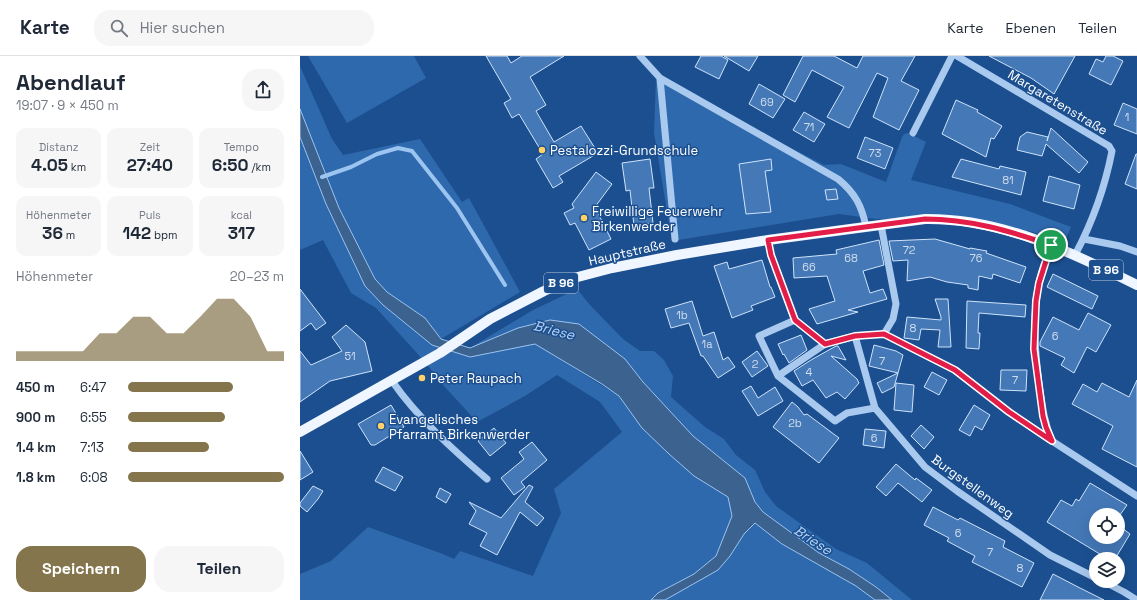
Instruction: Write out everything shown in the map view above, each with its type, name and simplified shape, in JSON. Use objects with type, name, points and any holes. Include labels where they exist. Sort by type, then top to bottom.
[{"type":"main road","name":"Hauptstraße","points":[[392,380],[440,353],[490,320],[544,291],[574,278],[650,259],[768,240],[925,219],[954,220],[994,227],[1051,245],[1137,285]]},
{"type":"main road","name":"B 96","points":[[300,432],[392,380]]},
{"type":"street","points":[[640,56],[660,78],[838,179],[854,195],[862,208],[866,227]]},
{"type":"street","points":[[913,133],[952,56]]},
{"type":"street","name":"Margaretenstraße","points":[[957,56],[1109,146],[1112,151],[1092,218],[1084,239],[1075,255]]},
{"type":"street","name":"Hauptstraße","points":[[660,78],[675,239]]},
{"type":"street","points":[[881,225],[896,304],[893,319],[884,334]]},
{"type":"street","points":[[1084,239],[1114,244],[1137,252]]},
{"type":"street","points":[[768,240],[771,255],[795,320],[825,344]]},
{"type":"street","points":[[1051,245],[1039,283],[1036,301],[1034,349],[1043,416],[1052,441]]},
{"type":"street","points":[[795,320],[759,336],[778,376],[835,421],[847,413],[876,408]]},
{"type":"street","points":[[778,376],[825,344],[855,336],[884,334],[955,370],[1009,412],[1137,496]]},
{"type":"street","name":"Burgstellenweg","points":[[855,336],[876,408],[925,467],[957,491],[1050,555],[1089,574]]},
{"type":"street","points":[[392,380],[406,401],[454,451],[487,479]]},
{"type":"street","points":[[1116,588],[1137,600]]},
{"type":"shaded area","points":[[308,56],[414,56],[426,78],[347,123]]},
{"type":"shaded area","points":[[300,66],[332,139],[343,155],[420,139],[462,202],[469,198],[520,292],[441,339],[425,318],[386,292],[375,279],[339,208],[300,109]]},
{"type":"shaded area","points":[[656,78],[824,165],[841,164],[886,182],[902,137],[904,134],[908,133],[926,142],[911,180],[1010,204],[1071,227],[1063,245],[1033,232],[942,217],[876,219],[839,214],[672,241],[654,133]]},
{"type":"shaded area","points":[[300,137],[326,204],[365,286],[383,305],[432,345],[470,357],[535,344],[619,396],[642,428],[669,454],[694,476],[728,497],[732,516],[716,556],[694,574],[658,593],[651,600],[300,600],[300,574],[331,561],[368,527],[454,559],[460,551],[533,576],[561,513],[554,489],[622,432],[600,402],[557,375],[525,396],[477,422],[376,308],[351,293],[323,240],[300,250]]},
{"type":"shaded area","points":[[577,289],[590,305],[623,339],[640,351],[654,351],[664,360],[673,376],[671,397],[705,427],[724,439],[736,455],[755,470],[765,492],[776,506],[836,549],[867,563],[912,600],[892,600],[849,569],[819,553],[763,512],[755,502],[745,478],[693,436],[643,382],[625,359],[579,324],[470,348],[533,310]]},
{"type":"shaded area","points":[[755,523],[782,544],[856,586],[875,600],[665,600],[730,556],[744,534]]},
{"type":"water","name":"Briese","points":[[300,109],[339,208],[375,279],[387,292],[425,318],[441,339],[470,348],[518,328],[550,320],[579,324],[625,359],[643,382],[693,436],[745,478],[755,502],[763,512],[819,553],[849,569],[892,600],[875,600],[856,586],[782,544],[755,523],[744,534],[730,556],[718,570],[665,600],[651,600],[658,593],[694,574],[716,556],[732,516],[728,497],[694,476],[669,454],[642,428],[619,396],[602,384],[535,344],[470,357],[432,345],[383,305],[365,286],[326,204],[300,137]]},
{"type":"building","points":[[486,56],[507,56],[511,63],[522,56],[564,56],[530,77],[546,105],[536,111],[554,142],[581,126],[598,153],[559,176],[563,182],[553,188],[536,159],[543,154],[519,114],[512,118],[504,103],[511,99]]},
{"type":"building","points":[[701,56],[721,56],[728,60],[719,79],[695,67]]},
{"type":"building","points":[[724,56],[758,56],[749,71]]},
{"type":"building","points":[[803,56],[834,56],[857,68],[863,56],[915,56],[901,81],[919,90],[899,130],[873,117],[888,78],[877,73],[849,128],[827,117],[844,87],[812,70],[795,102],[783,95]]},
{"type":"building","points":[[989,56],[1075,56],[1054,94],[1031,78]]},
{"type":"building","points":[[1106,56],[1113,56],[1123,61],[1111,85],[1089,74],[1096,59],[1103,62]]},
{"type":"building","points":[[759,84],[785,99],[773,118],[749,104]]},
{"type":"building","points":[[956,100],[978,110],[977,112],[1002,126],[994,139],[991,138],[986,157],[942,134]]},
{"type":"building","points":[[1123,103],[1137,109],[1137,134],[1114,125]]},
{"type":"building","points":[[804,112],[825,124],[814,142],[793,130]]},
{"type":"building","points":[[1051,128],[1088,162],[1079,173],[1046,144],[1042,156],[1017,150],[1020,137],[1027,132],[1048,137],[1047,141]]},
{"type":"building","points":[[865,137],[893,148],[885,169],[857,158]]},
{"type":"building","points":[[1137,154],[1137,189],[1125,184]]},
{"type":"building","points":[[650,159],[654,188],[649,188],[653,223],[634,226],[630,190],[626,191],[622,163]]},
{"type":"building","points":[[771,159],[772,170],[765,171],[771,212],[746,214],[739,164]]},
{"type":"building","points":[[961,159],[999,169],[1000,166],[1026,172],[1021,195],[952,177]]},
{"type":"building","name":"Freiwillige Feuerwehr Birkenwerder","points":[[596,172],[612,184],[595,207],[611,239],[589,250],[575,223],[570,225],[564,213],[574,208],[572,204]]},
{"type":"building","points":[[1049,176],[1080,185],[1074,209],[1043,201]]},
{"type":"building","points":[[836,189],[838,199],[827,200],[825,190]]},
{"type":"building","points":[[935,239],[970,249],[987,251],[986,253],[1026,267],[1020,283],[993,274],[992,279],[979,276],[978,290],[968,288],[968,285],[947,282],[930,277],[907,281],[908,260],[893,261],[889,241]]},
{"type":"building","points":[[879,240],[884,265],[863,271],[870,293],[883,289],[887,299],[848,310],[858,312],[817,324],[809,309],[835,301],[827,276],[794,278],[793,258],[837,254],[836,250]]},
{"type":"building","points":[[762,260],[770,287],[775,297],[751,306],[753,310],[732,318],[714,266],[727,262],[729,269]]},
{"type":"building","points":[[1053,274],[1098,296],[1092,309],[1047,287]]},
{"type":"building","points":[[300,289],[326,323],[316,330],[311,323],[300,331]]},
{"type":"building","points":[[935,299],[948,299],[951,347],[938,347],[940,330],[921,329],[919,340],[904,338],[907,317],[941,320]]},
{"type":"building","points":[[692,301],[703,336],[714,332],[723,360],[728,357],[735,367],[718,378],[703,356],[701,356],[689,323],[671,328],[665,309]]},
{"type":"building","points":[[967,301],[1026,305],[1025,317],[979,313],[979,349],[966,348]]},
{"type":"building","points":[[1088,313],[1111,325],[1096,352],[1087,347],[1074,373],[1061,365],[1065,358],[1040,346],[1040,342],[1053,317],[1079,330]]},
{"type":"building","points":[[346,325],[365,342],[372,371],[330,381],[300,402],[300,351],[311,365],[342,351],[332,337]]},
{"type":"building","points":[[801,335],[807,350],[789,363],[778,344]]},
{"type":"building","points":[[874,345],[896,351],[903,355],[898,373],[869,366]]},
{"type":"building","points":[[838,346],[846,360],[831,356],[857,379],[859,383],[845,399],[837,392],[826,398],[813,380],[802,386],[794,371]]},
{"type":"building","points":[[757,351],[768,366],[752,377],[742,362]]},
{"type":"building","points":[[1001,370],[1027,370],[1026,391],[1000,390]]},
{"type":"building","points":[[932,372],[947,380],[939,395],[924,387]]},
{"type":"building","points":[[898,373],[894,387],[882,393],[877,383]]},
{"type":"building","points":[[1137,380],[1137,467],[1102,449],[1113,426],[1072,404],[1083,384],[1097,392],[1102,383],[1129,397]]},
{"type":"building","points":[[896,383],[914,385],[912,412],[894,410]]},
{"type":"building","points":[[751,386],[758,398],[775,387],[783,401],[758,416],[742,391]]},
{"type":"building","points":[[792,402],[804,415],[807,414],[839,438],[819,463],[773,427]]},
{"type":"building","name":"Evangelisches Pfarramt Birkenwerder","points":[[391,405],[404,427],[375,445],[371,445],[358,424]]},
{"type":"building","points":[[974,405],[990,415],[982,430],[975,426],[970,436],[959,430]]},
{"type":"building","points":[[921,425],[934,437],[924,449],[911,436]]},
{"type":"building","points":[[494,428],[506,443],[490,456],[478,441]]},
{"type":"building","points":[[865,429],[886,431],[884,448],[863,445]]},
{"type":"building","points":[[532,442],[547,460],[521,482],[525,487],[514,495],[501,478],[524,459],[519,452]]},
{"type":"building","points":[[300,451],[313,472],[300,480]]},
{"type":"building","points":[[896,464],[915,480],[916,478],[932,490],[922,502],[898,483],[886,496],[876,487]]},
{"type":"building","points":[[383,467],[403,477],[395,491],[375,481]]},
{"type":"building","points":[[1090,483],[1127,505],[1125,508],[1089,508],[1089,544],[1124,544],[1119,552],[1096,552],[1047,522],[1061,500],[1072,506],[1076,499],[1079,501]]},
{"type":"building","points":[[529,485],[533,487],[525,502],[544,518],[537,526],[520,512],[497,555],[480,546],[487,533],[469,524],[476,511],[469,502],[501,518]]},
{"type":"building","points":[[313,486],[323,491],[307,512],[300,506],[300,503]]},
{"type":"building","points":[[440,488],[451,494],[446,503],[436,497]]},
{"type":"building","points":[[933,507],[958,520],[960,518],[1005,541],[1003,547],[1034,563],[1022,587],[972,562],[975,556],[947,541],[949,538],[924,525]]},
{"type":"building","points":[[1125,530],[1130,534],[1125,542]]},
{"type":"building","points":[[1053,574],[1078,587],[1104,600],[1040,600]]},
{"type":"waterway","points":[[322,177],[351,167],[377,154],[398,148],[412,151],[457,208],[505,285]]},
{"type":"place","name":"Pestalozzi-Grundschule","points":[[542,150]]},
{"type":"place","name":"Freiwillige Feuerwehr Birkenwerder","points":[[584,218]]},
{"type":"place","name":"Peter Raupach","points":[[422,378]]},
{"type":"place","name":"Evangelisches Pfarramt Birkenwerder","points":[[381,426]]},
{"type":"route","points":[[925,219],[942,219],[994,227],[1051,245],[1039,283],[1036,301],[1034,349],[1043,416],[1052,441],[1009,412],[955,370],[884,334],[855,336],[825,344],[795,320],[771,255],[768,240],[925,219]]}]
